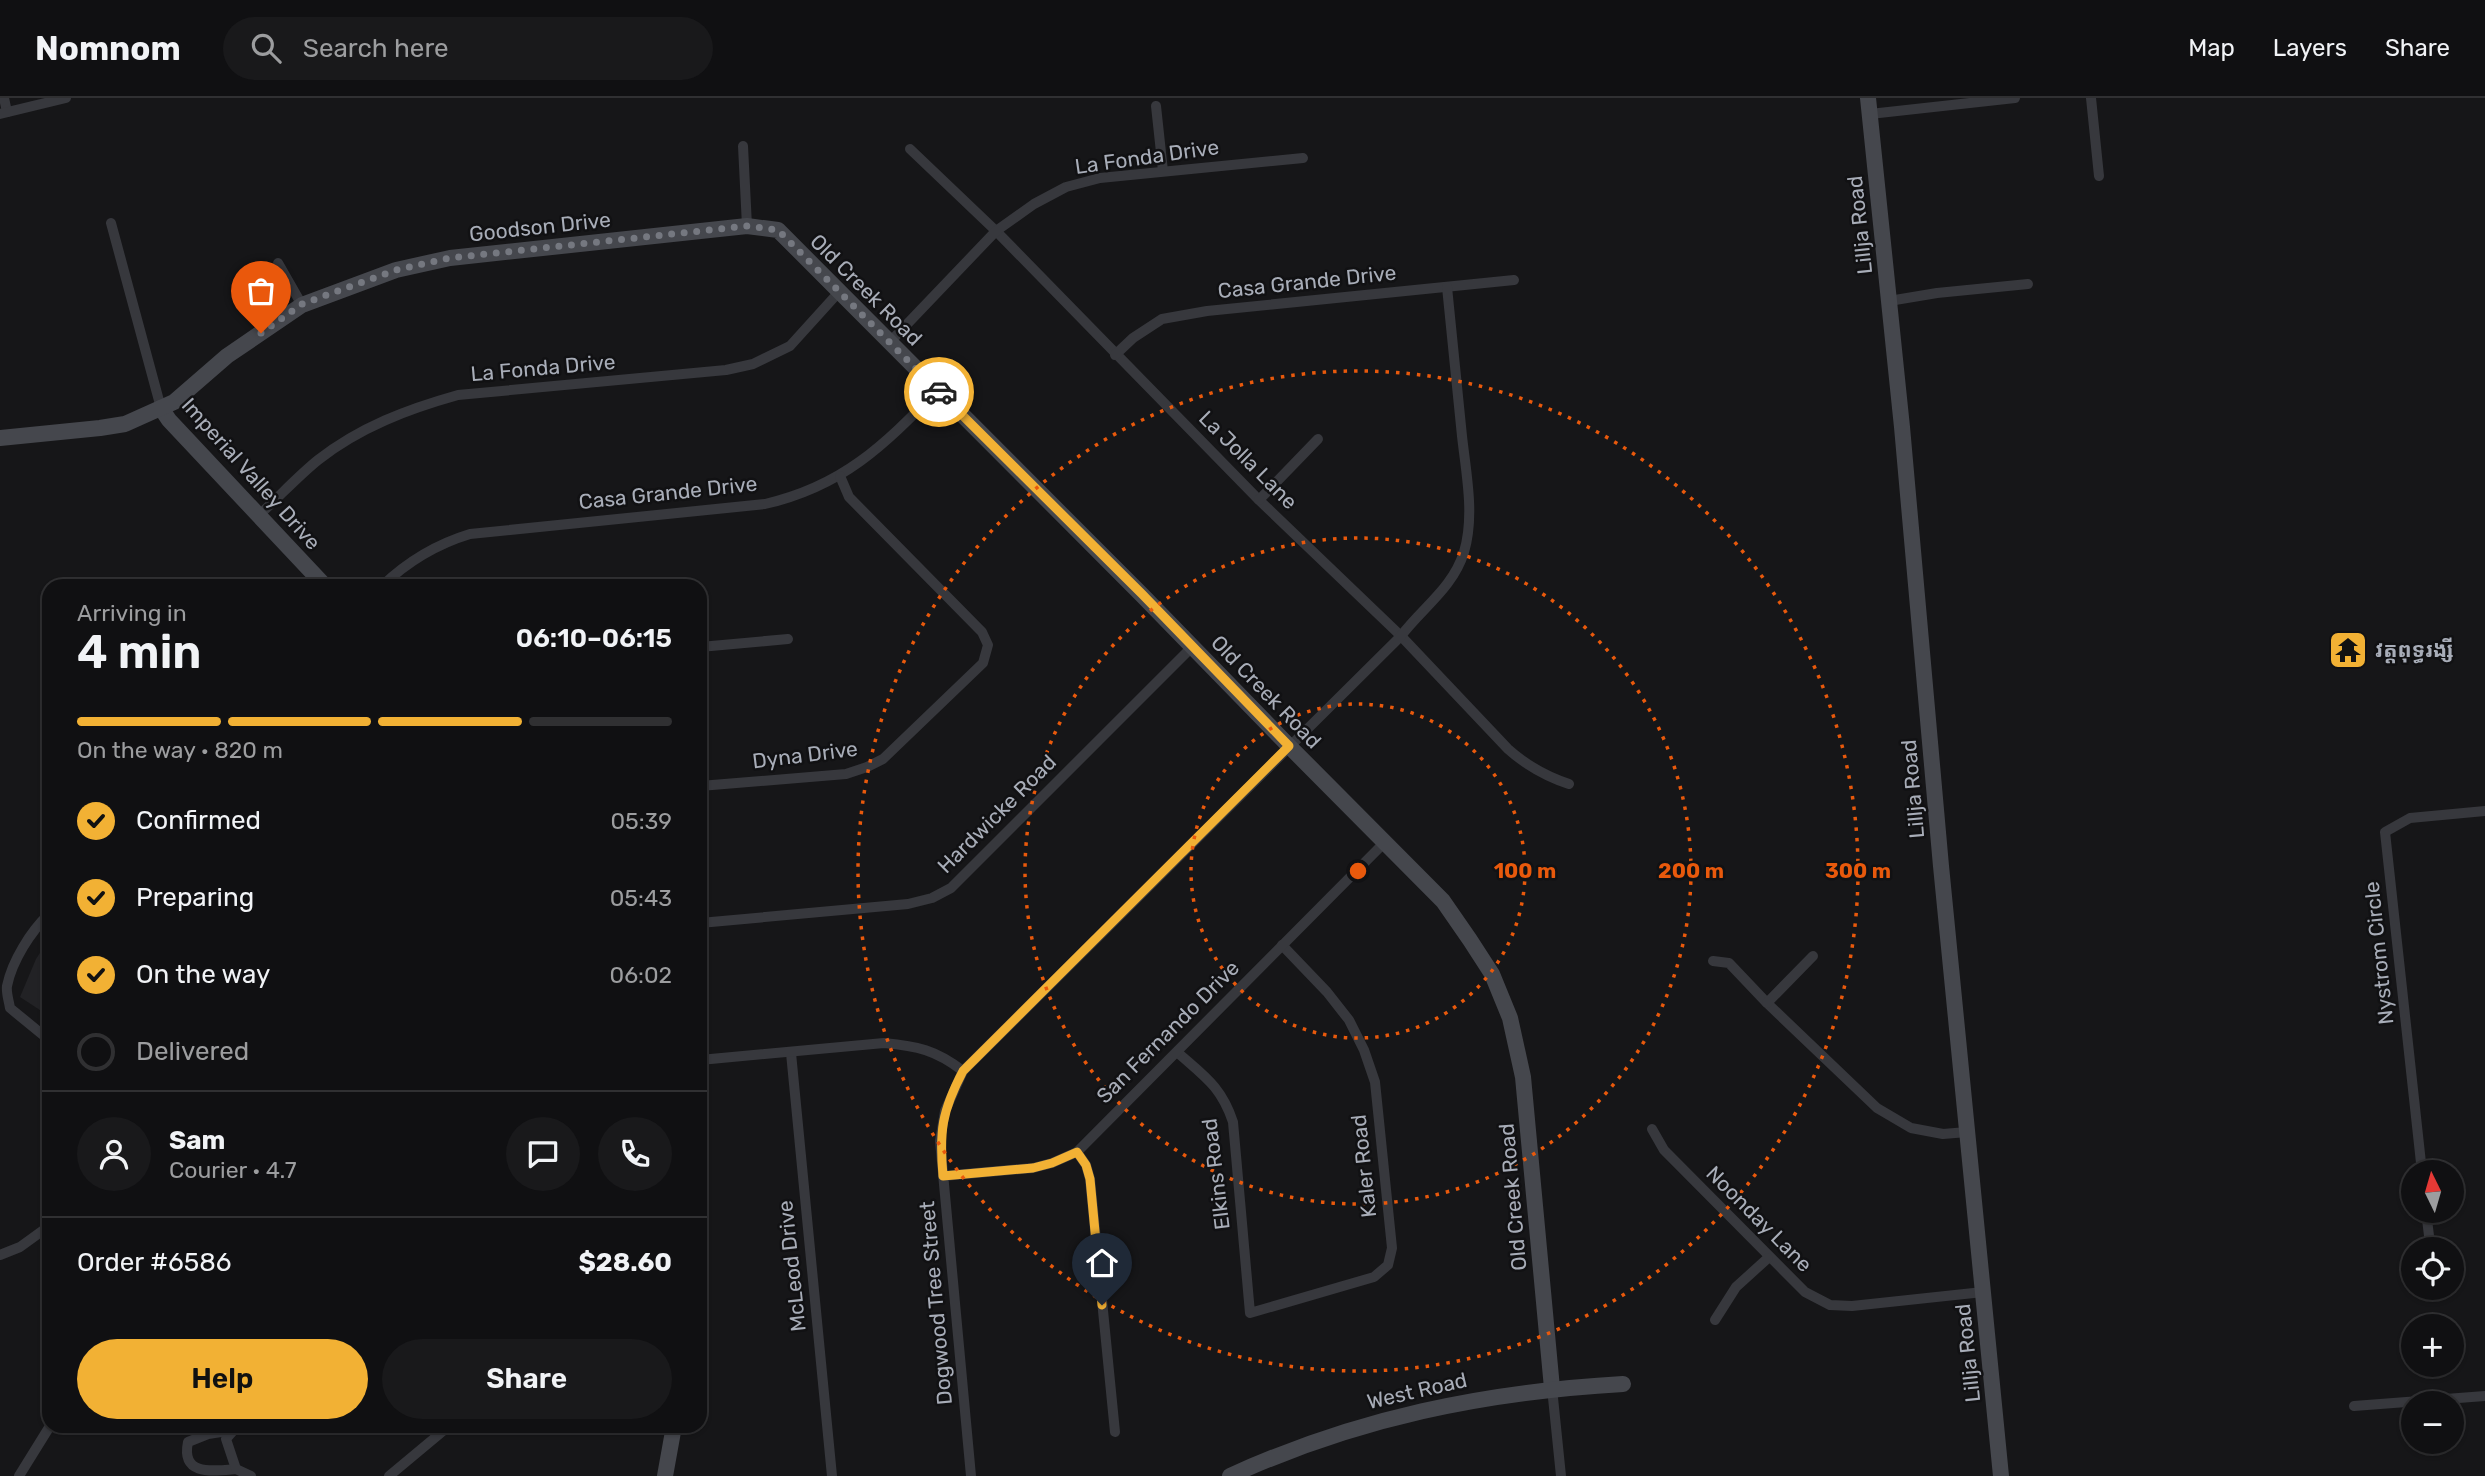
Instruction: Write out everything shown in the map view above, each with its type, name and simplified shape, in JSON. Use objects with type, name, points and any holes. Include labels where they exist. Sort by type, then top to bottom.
[{"type":"street","points":[[4,98],[3,113],[66,98]]},
{"type":"street","points":[[1869,106],[2015,98]]},
{"type":"street","points":[[2091,98],[2098,176]]},
{"type":"street","points":[[1156,106],[1163,171]]},
{"type":"street","name":"Lillja Road","points":[[1869,106],[2001,1476]]},
{"type":"street","points":[[743,146],[747,226]]},
{"type":"street","name":"La Jolla Lane","points":[[910,149],[996,231],[1259,500],[1401,636],[1523,763],[1546,777],[1569,784]]},
{"type":"street","name":"La Fonda Drive","points":[[888,343],[996,231],[1034,204],[1066,187],[1100,178],[1303,158]]},
{"type":"street","name":"Imperial Valley Drive","points":[[111,223],[162,408],[169,420],[318,579]]},
{"type":"street","name":"Old Creek Road","points":[[747,226],[778,230],[1443,901],[1492,974],[1510,1018],[1523,1077],[1552,1388]]},
{"type":"street","name":"Goodson Drive","points":[[0,438],[125,424],[162,408],[185,394],[227,356],[302,304],[396,270],[450,258],[747,226]]},
{"type":"street","points":[[278,263],[302,304]]},
{"type":"street","name":"Casa Grande Drive","points":[[1115,355],[1133,338],[1162,319],[1207,311],[1514,280]]},
{"type":"street","points":[[1889,302],[1937,293],[2028,284]]},
{"type":"street","name":"Dogwood Tree Street","points":[[971,1476],[940,1141],[945,1111],[963,1071],[1401,636],[1452,577],[1464,551],[1469,510],[1447,287]]},
{"type":"street","name":"La Fonda Drive","points":[[259,515],[318,460],[379,422],[418,406],[458,395],[726,370],[753,364],[790,346],[838,293]]},
{"type":"street","name":"Casa Grande Drive","points":[[391,579],[444,542],[470,534],[765,504],[789,498],[840,476],[890,439],[937,391]]},
{"type":"street","points":[[1259,500],[1318,439]]},
{"type":"street","name":"Dyna Drive","points":[[707,785],[846,774],[867,767],[883,759],[983,663],[988,645],[982,632],[849,497],[840,476]]},
{"type":"street","points":[[707,646],[789,639]]},
{"type":"street","name":"Hardwicke Road","points":[[707,922],[908,904],[932,898],[951,888],[1192,647]]},
{"type":"street","name":"Nystrom Circle","points":[[2421,1160],[2385,832],[2410,818],[2485,811]]},
{"type":"street","name":"San Fernando Drive","points":[[943,1176],[1033,1168],[1077,1152],[1384,843]]},
{"type":"street","points":[[42,921],[14,965],[6,989],[10,1008],[42,1034]]},
{"type":"street","name":"Kaler Road","points":[[1250,1313],[1374,1277],[1388,1265],[1392,1248],[1375,1082],[1364,1050],[1349,1020],[1327,992],[1282,945]]},
{"type":"street","points":[[1767,1003],[1813,956]]},
{"type":"street","points":[[1713,961],[1729,962],[1852,1086],[1889,1117],[1911,1128],[1933,1133],[1967,1132]]},
{"type":"street","points":[[707,1059],[884,1043],[911,1045],[934,1052],[963,1071]]},
{"type":"street","name":"Elkins Road","points":[[1177,1052],[1218,1088],[1233,1122],[1250,1313]]},
{"type":"street","name":"McLeod Drive","points":[[791,1053],[832,1476]]},
{"type":"street","name":"Noonday Lane","points":[[1651,1129],[1664,1150],[1768,1258],[1805,1292],[1830,1305],[1852,1306],[1983,1292]]},
{"type":"street","points":[[1077,1152],[1086,1165],[1090,1179],[1115,1432]]},
{"type":"street","points":[[0,1255],[20,1247],[42,1231]]},
{"type":"street","points":[[1716,1320],[1736,1287],[1768,1258]]},
{"type":"street","name":"West Road","points":[[1230,1476],[1312,1442],[1376,1421],[1493,1396],[1552,1388],[1623,1384]]},
{"type":"street","points":[[1552,1388],[1561,1476]]},
{"type":"street","points":[[2354,1406],[2485,1396]]},
{"type":"street","points":[[19,1476],[45,1433]]},
{"type":"street","points":[[213,1433],[188,1442],[186,1453],[189,1463],[202,1472],[236,1469],[251,1476]]},
{"type":"street","points":[[231,1433],[226,1439],[236,1469]]},
{"type":"street","points":[[389,1476],[441,1433]]},
{"type":"street","points":[[665,1476],[673,1433]]},
{"type":"shaded area","points":[[42,950],[42,1011],[20,997]]},
{"type":"way so far","points":[[261,333],[302,304],[396,270],[450,258],[747,226],[778,230],[939,392]]},
{"type":"place","name":"វត្តពុទ្ធរង្សី","points":[[2348,650]]},
{"type":"route","points":[[939,392],[1142,594],[1289,746],[963,1071],[945,1111],[940,1141],[943,1176],[1033,1168],[1077,1152],[1086,1165],[1090,1179],[1102,1305]]}]
